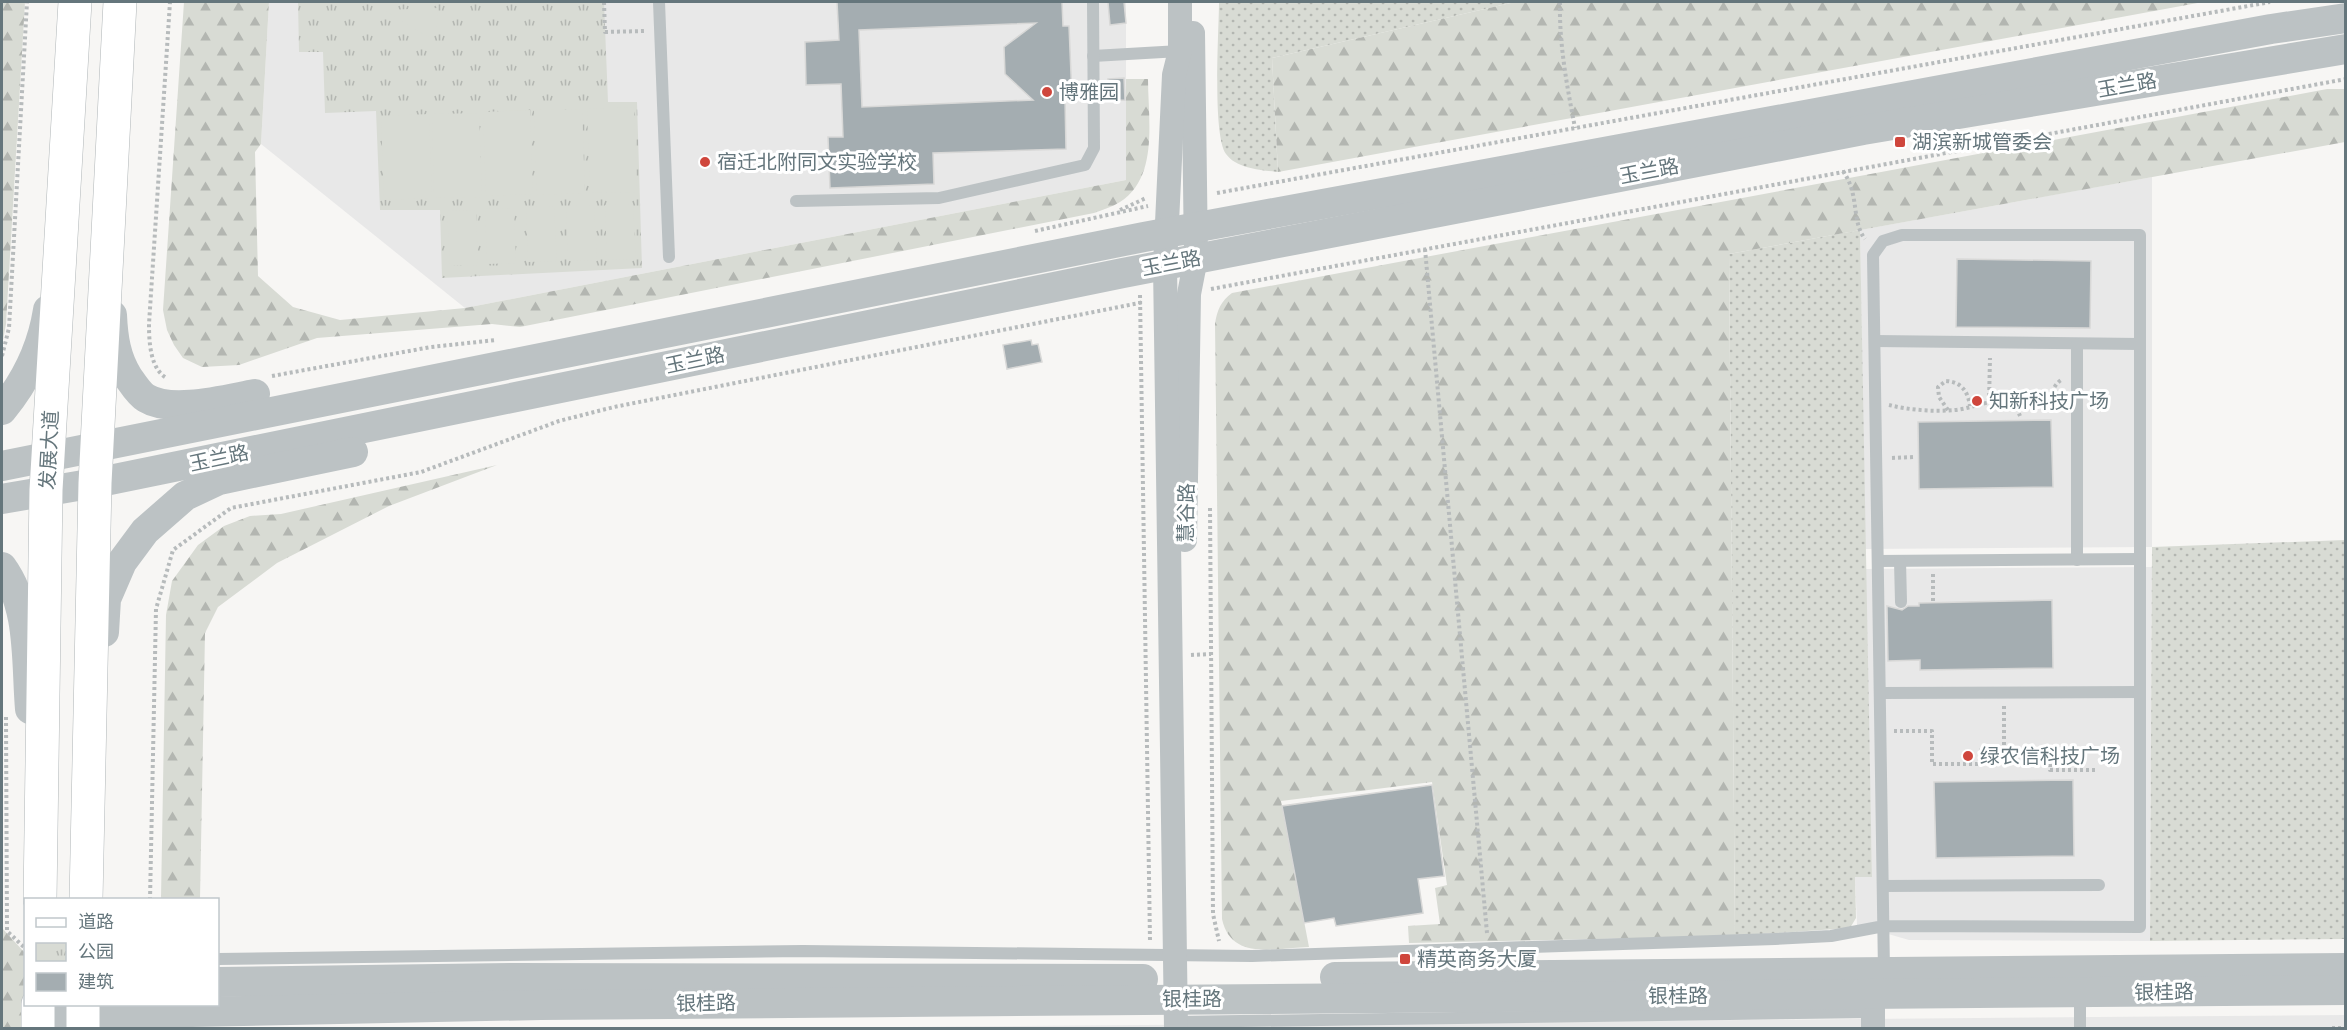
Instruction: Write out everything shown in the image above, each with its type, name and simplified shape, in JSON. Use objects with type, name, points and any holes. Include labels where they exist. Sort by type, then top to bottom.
[{"type":"main road","name":"发展大道","points":[[40,898],[46,490],[75,2]]},
{"type":"main road","points":[[86,898],[95,483],[120,2]]},
{"type":"street","name":"慧谷路","points":[[1180,2],[1180,51],[1174,75],[1158,200],[1153,267],[1166,298],[1181,990]]},
{"type":"street","name":"慧谷路","points":[[1181,990],[1189,294],[1202,257],[1196,227],[1193,2]]},
{"type":"street","points":[[2270,15],[2346,9]]},
{"type":"street","name":"玉兰路","points":[[2,466],[506,351],[1196,227],[2270,15],[2346,18]]},
{"type":"street","name":"玉兰路","points":[[2,499],[95,483],[1202,257],[1863,130],[2346,49]]},
{"type":"street","points":[[2277,60],[2346,58]]},
{"type":"street","points":[[2,410],[17,391],[34,361],[47,320],[62,224]]},
{"type":"street","points":[[108,236],[112,336],[121,365],[146,398],[168,405],[194,404],[506,351]]},
{"type":"street","points":[[87,850],[106,599],[122,562],[145,531],[185,496],[219,480],[398,442],[522,396]]},
{"type":"street","points":[[2,567],[14,584],[23,616],[41,853]]},
{"type":"street","name":"银桂路","points":[[1181,990],[1512,1014],[1876,1002],[2080,982],[2346,968]]},
{"type":"street","name":"银桂路","points":[[219,982],[527,1004]]},
{"type":"street","name":"银桂路","points":[[2080,982],[2346,990]]},
{"type":"street","name":"银桂路","points":[[38,1016],[1181,990],[1876,1002]]},
{"type":"lane","points":[[659,2],[669,257]]},
{"type":"lane","points":[[796,201],[939,198],[1085,165],[1094,148],[1093,2]]},
{"type":"lane","points":[[1094,56],[1180,51]]},
{"type":"lane","points":[[219,959],[803,951],[1150,955],[1181,990],[1225,956],[1774,939],[1831,936],[1884,926],[2140,927],[2140,235],[1902,235],[1883,241],[1873,255],[1884,926],[1876,1002],[1680,1015],[1512,1014]]},
{"type":"lane","points":[[1875,341],[2140,344]]},
{"type":"lane","points":[[2077,344],[2077,560]]},
{"type":"lane","points":[[1878,561],[2140,559]]},
{"type":"lane","points":[[1900,561],[1901,602]]},
{"type":"lane","points":[[1880,693],[2140,692]]},
{"type":"lane","points":[[1883,886],[2099,885]]},
{"type":"lane","points":[[2080,982],[2080,1029]]},
{"type":"lane","points":[[1680,1015],[1680,1029]]},
{"type":"path","points":[[2,356],[9,328],[27,2]]},
{"type":"path","points":[[170,2],[149,333],[159,373],[174,383]]},
{"type":"path","points":[[604,2],[605,32],[660,31]]},
{"type":"path","points":[[1560,2],[1559,27],[1575,128]]},
{"type":"path","points":[[1196,197],[1575,128],[2270,15]]},
{"type":"path","points":[[1202,257],[1208,290],[2346,79]]},
{"type":"path","points":[[1843,171],[1852,183],[1860,232],[1876,251]]},
{"type":"path","points":[[1024,234],[1145,207],[1158,200]]},
{"type":"path","points":[[1145,207],[1158,200]]},
{"type":"path","points":[[1145,207],[1155,234]]},
{"type":"path","points":[[1425,249],[1488,948]]},
{"type":"path","points":[[1150,955],[1139,303],[1153,267]]},
{"type":"path","points":[[150,898],[156,609],[173,550],[231,508],[421,472],[559,421],[614,407],[1166,298]]},
{"type":"path","points":[[1989,402],[1990,343]]},
{"type":"path","points":[[262,378],[431,346],[506,351]]},
{"type":"path","points":[[1875,402],[1907,409],[1948,410],[2006,401],[2039,406],[2051,396],[2060,380],[2077,375]]},
{"type":"path","points":[[1948,410],[1938,392],[1938,387],[1946,381],[1963,387],[1970,406]]},
{"type":"path","points":[[2015,404],[2020,416]]},
{"type":"path","points":[[1876,458],[1915,457]]},
{"type":"path","points":[[1209,503],[1213,914],[1215,931],[1225,956]]},
{"type":"path","points":[[1933,560],[1933,601]]},
{"type":"path","points":[[2004,693],[2004,750]]},
{"type":"path","points":[[6,712],[7,931],[24,947]]},
{"type":"path","points":[[1881,731],[1932,730],[1932,764],[1981,764],[1981,750],[2050,750],[2050,770],[2098,770]]},
{"type":"path","points":[[2332,1029],[2346,1028]]},
{"type":"shaded area","name":"宿迁北附同文实验学校","points":[[269,2],[1126,2],[1126,180],[465,308],[261,144]]},
{"type":"shaded area","name":"知新科技广场","points":[[2152,177],[2152,547],[1865,549],[1860,230]]},
{"type":"shaded area","name":"绿农信科技广场","points":[[2152,567],[2150,941],[1909,940],[1857,925],[1855,877],[1872,876],[1865,569]]},
{"type":"shaded area","points":[[2345,1015],[2345,1028],[789,1028]]},
{"type":"green space","points":[[2,2],[25,2],[6,324],[2,345]]},
{"type":"green space","points":[[184,2],[269,2],[261,144],[255,152],[258,276],[293,307],[340,320],[465,308],[1126,180],[1126,79],[1148,79],[1149,146],[1141,178],[1132,191],[1117,204],[1094,213],[520,327],[492,324],[317,338],[239,365],[202,367],[183,358],[174,345],[167,330],[163,310]]},
{"type":"green space","points":[[298,2],[604,2],[608,102],[637,102],[642,268],[442,278],[440,210],[380,210],[376,111],[325,113],[323,52],[299,52]]},
{"type":"green space","points":[[1219,2],[1515,2],[1272,58],[1278,172],[1250,168],[1236,163],[1226,154],[1222,143],[1218,105]]},
{"type":"green space","points":[[1515,2],[2203,2],[1278,172],[1272,58]]},
{"type":"green space","points":[[438,8],[437,26],[428,37],[384,10]]},
{"type":"green space","points":[[2327,89],[2345,89],[2345,142],[1729,254],[1735,936],[1409,943],[1408,926],[1440,924],[1435,888],[1447,885],[1432,782],[1281,801],[1309,947],[1269,950],[1245,947],[1227,932],[1222,919],[1215,324],[1220,306],[1232,293]]},
{"type":"green space","points":[[634,107],[637,192],[590,193],[587,109]]},
{"type":"green space","points":[[582,109],[585,193],[537,195],[534,110]]},
{"type":"green space","points":[[530,110],[533,194],[486,196],[483,112]]},
{"type":"green space","points":[[479,113],[482,197],[434,198],[432,114]]},
{"type":"green space","points":[[429,114],[432,198],[384,200],[381,116]]},
{"type":"green space","points":[[633,204],[636,259],[607,260],[605,205]]},
{"type":"green space","points":[[594,205],[597,260],[568,261],[566,206]]},
{"type":"green space","points":[[554,206],[557,261],[528,262],[526,207]]},
{"type":"green space","points":[[514,208],[516,263],[487,264],[485,209]]},
{"type":"green space","points":[[476,210],[478,265],[450,266],[447,211]]},
{"type":"green space","points":[[1860,230],[1872,877],[1855,877],[1856,918],[1850,928],[1735,936],[1729,254]]},
{"type":"green space","points":[[497,465],[389,506],[277,563],[218,607],[205,633],[200,898],[161,898],[166,615],[172,581],[198,545],[224,526],[250,516],[281,514]]},
{"type":"green space","points":[[2345,540],[2345,939],[2150,941],[2152,547]]},
{"type":"green space","points":[[2,928],[24,952],[24,1006],[24,1028],[2,1028]]},
{"type":"building","name":"博雅园","points":[[837,2],[1062,2],[1063,26],[1069,26],[1072,98],[1065,99],[1066,149],[933,153],[934,184],[830,188],[828,137],[843,137],[841,84],[806,85],[805,42],[839,40]],"holes":[[[1036,23],[1004,47],[1005,74],[1033,100],[862,107],[859,30]]]},
{"type":"building","points":[[1108,2],[1124,2],[1126,23],[1110,25]]},
{"type":"building","points":[[1124,78],[1125,100],[1109,101],[1108,79]]},
{"type":"building","points":[[1957,259],[2091,261],[2090,328],[1956,327]]},
{"type":"building","points":[[1031,340],[1032,345],[1038,344],[1042,362],[1007,369],[1003,345]]},
{"type":"building","points":[[2051,420],[2053,487],[1919,489],[1918,422]]},
{"type":"building","points":[[2052,600],[2053,668],[1920,670],[1920,660],[1888,661],[1887,606],[1902,610],[1908,606],[1919,606],[1919,603]]},
{"type":"building","points":[[2073,780],[2074,856],[1936,858],[1934,782]]},
{"type":"building","points":[[1432,785],[1444,876],[1418,879],[1423,913],[1336,926],[1334,918],[1304,923],[1282,806]]},
{"type":"place","name":"博雅园","points":[[1047,92]]},
{"type":"place","name":"湖滨新城管委会","points":[[1900,142]]},
{"type":"place","name":"宿迁北附同文实验学校","points":[[705,162]]},
{"type":"place","name":"知新科技广场","points":[[1977,401]]},
{"type":"place","name":"绿农信科技广场","points":[[1968,756]]},
{"type":"place","name":"精英商务大厦","points":[[1405,959]]}]
